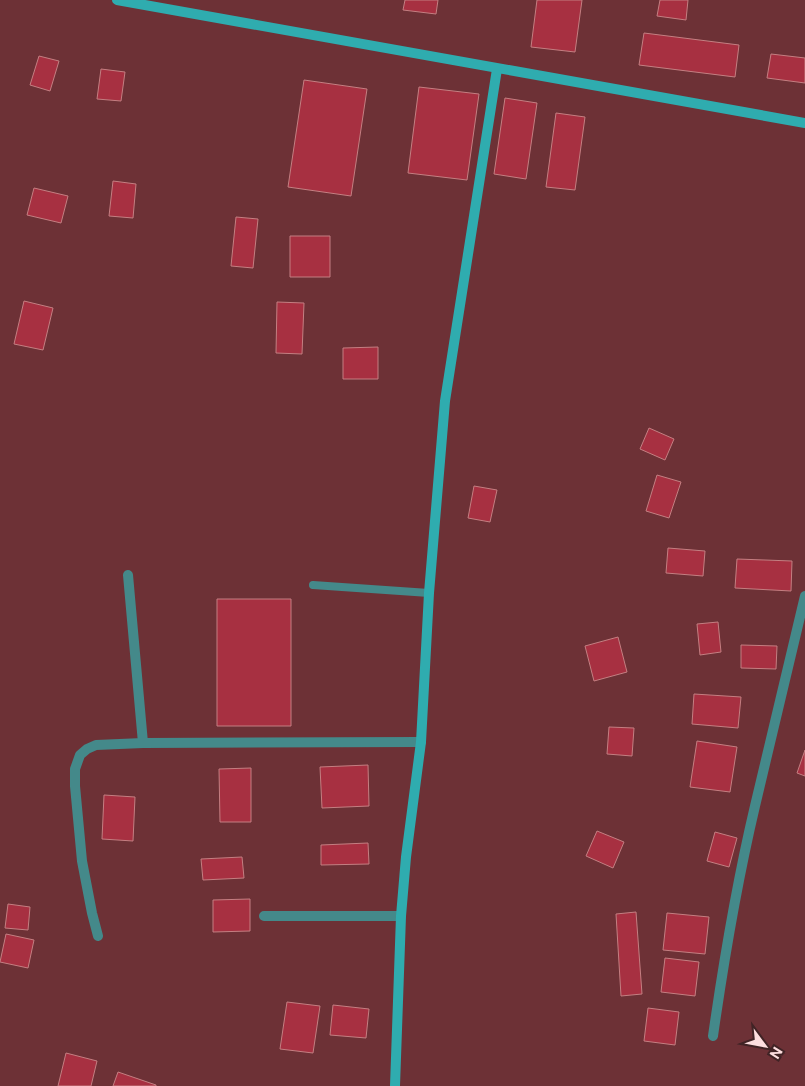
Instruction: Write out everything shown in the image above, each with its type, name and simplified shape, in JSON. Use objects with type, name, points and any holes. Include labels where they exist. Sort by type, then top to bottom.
[{"type":"street","points":[[117,0],[805,123]]},
{"type":"street","points":[[398,1086],[401,916],[420,742],[429,592],[445,400],[497,69]]},
{"type":"street","points":[[128,575],[143,743]]},
{"type":"street","points":[[713,1036],[725,954],[753,816],[805,596]]},
{"type":"street","points":[[98,936],[82,861],[75,769],[80,755],[87,749],[96,745],[143,743],[420,742]]},
{"type":"street","points":[[264,916],[401,916]]},
{"type":"lane","points":[[313,585],[429,592]]},
{"type":"building","points":[[405,0],[438,0],[436,14],[403,10]]},
{"type":"building","points":[[537,0],[582,0],[575,52],[531,47]]},
{"type":"building","points":[[660,0],[688,0],[686,20],[657,16]]},
{"type":"building","points":[[644,33],[739,45],[735,77],[639,65]]},
{"type":"building","points":[[771,54],[805,58],[805,83],[767,78]]},
{"type":"building","points":[[39,56],[59,61],[50,91],[30,85]]},
{"type":"building","points":[[101,69],[125,72],[121,101],[97,99]]},
{"type":"building","points":[[304,80],[367,89],[351,196],[288,187]]},
{"type":"building","points":[[419,87],[479,94],[467,180],[408,173]]},
{"type":"building","points":[[505,98],[537,103],[526,179],[494,174]]},
{"type":"building","points":[[556,113],[585,117],[575,190],[546,187]]},
{"type":"building","points":[[113,181],[136,184],[133,218],[109,216]]},
{"type":"building","points":[[34,188],[68,196],[61,223],[27,215]]},
{"type":"building","points":[[236,217],[258,219],[253,268],[231,266]]},
{"type":"building","points":[[290,236],[330,236],[330,277],[290,277]]},
{"type":"building","points":[[24,301],[53,308],[43,350],[14,344]]},
{"type":"building","points":[[277,302],[304,303],[302,354],[276,353]]},
{"type":"building","points":[[378,347],[378,379],[343,379],[343,348]]},
{"type":"building","points":[[649,428],[674,439],[665,460],[640,449]]},
{"type":"building","points":[[657,475],[681,482],[669,518],[646,511]]},
{"type":"building","points":[[474,486],[497,490],[490,522],[468,518]]},
{"type":"building","points":[[668,548],[705,551],[703,576],[666,573]]},
{"type":"building","points":[[737,559],[792,561],[791,591],[735,588]]},
{"type":"building","points":[[217,599],[291,599],[291,726],[217,726]]},
{"type":"building","points":[[718,622],[721,652],[700,655],[697,624]]},
{"type":"building","points":[[618,637],[627,672],[594,681],[585,646]]},
{"type":"building","points":[[741,645],[777,646],[776,669],[741,668]]},
{"type":"building","points":[[694,694],[741,697],[738,728],[692,724]]},
{"type":"building","points":[[609,727],[634,728],[632,756],[607,754]]},
{"type":"building","points":[[697,741],[737,747],[730,792],[690,787]]},
{"type":"building","points":[[805,750],[805,776],[797,773]]},
{"type":"building","points":[[368,765],[369,806],[322,808],[320,767]]},
{"type":"building","points":[[251,768],[251,822],[220,822],[219,769]]},
{"type":"building","points":[[104,795],[135,797],[133,841],[102,839]]},
{"type":"building","points":[[597,831],[624,842],[613,868],[586,856]]},
{"type":"building","points":[[715,832],[737,838],[729,867],[707,861]]},
{"type":"building","points":[[368,843],[369,864],[321,865],[321,845]]},
{"type":"building","points":[[242,857],[244,878],[203,880],[201,859]]},
{"type":"building","points":[[250,899],[250,931],[213,932],[213,900]]},
{"type":"building","points":[[8,904],[30,907],[28,930],[5,928]]},
{"type":"building","points":[[636,912],[642,994],[621,996],[616,914]]},
{"type":"building","points":[[667,913],[709,917],[705,954],[663,950]]},
{"type":"building","points":[[6,934],[34,940],[28,968],[0,962]]},
{"type":"building","points":[[665,958],[699,962],[695,996],[661,992]]},
{"type":"building","points":[[287,1002],[320,1006],[313,1053],[280,1049]]},
{"type":"building","points":[[333,1005],[369,1009],[366,1038],[330,1035]]},
{"type":"building","points":[[648,1008],[679,1012],[675,1045],[644,1041]]},
{"type":"building","points":[[66,1053],[97,1061],[91,1086],[58,1086]]},
{"type":"building","points":[[118,1072],[156,1085],[156,1086],[113,1086]]}]
